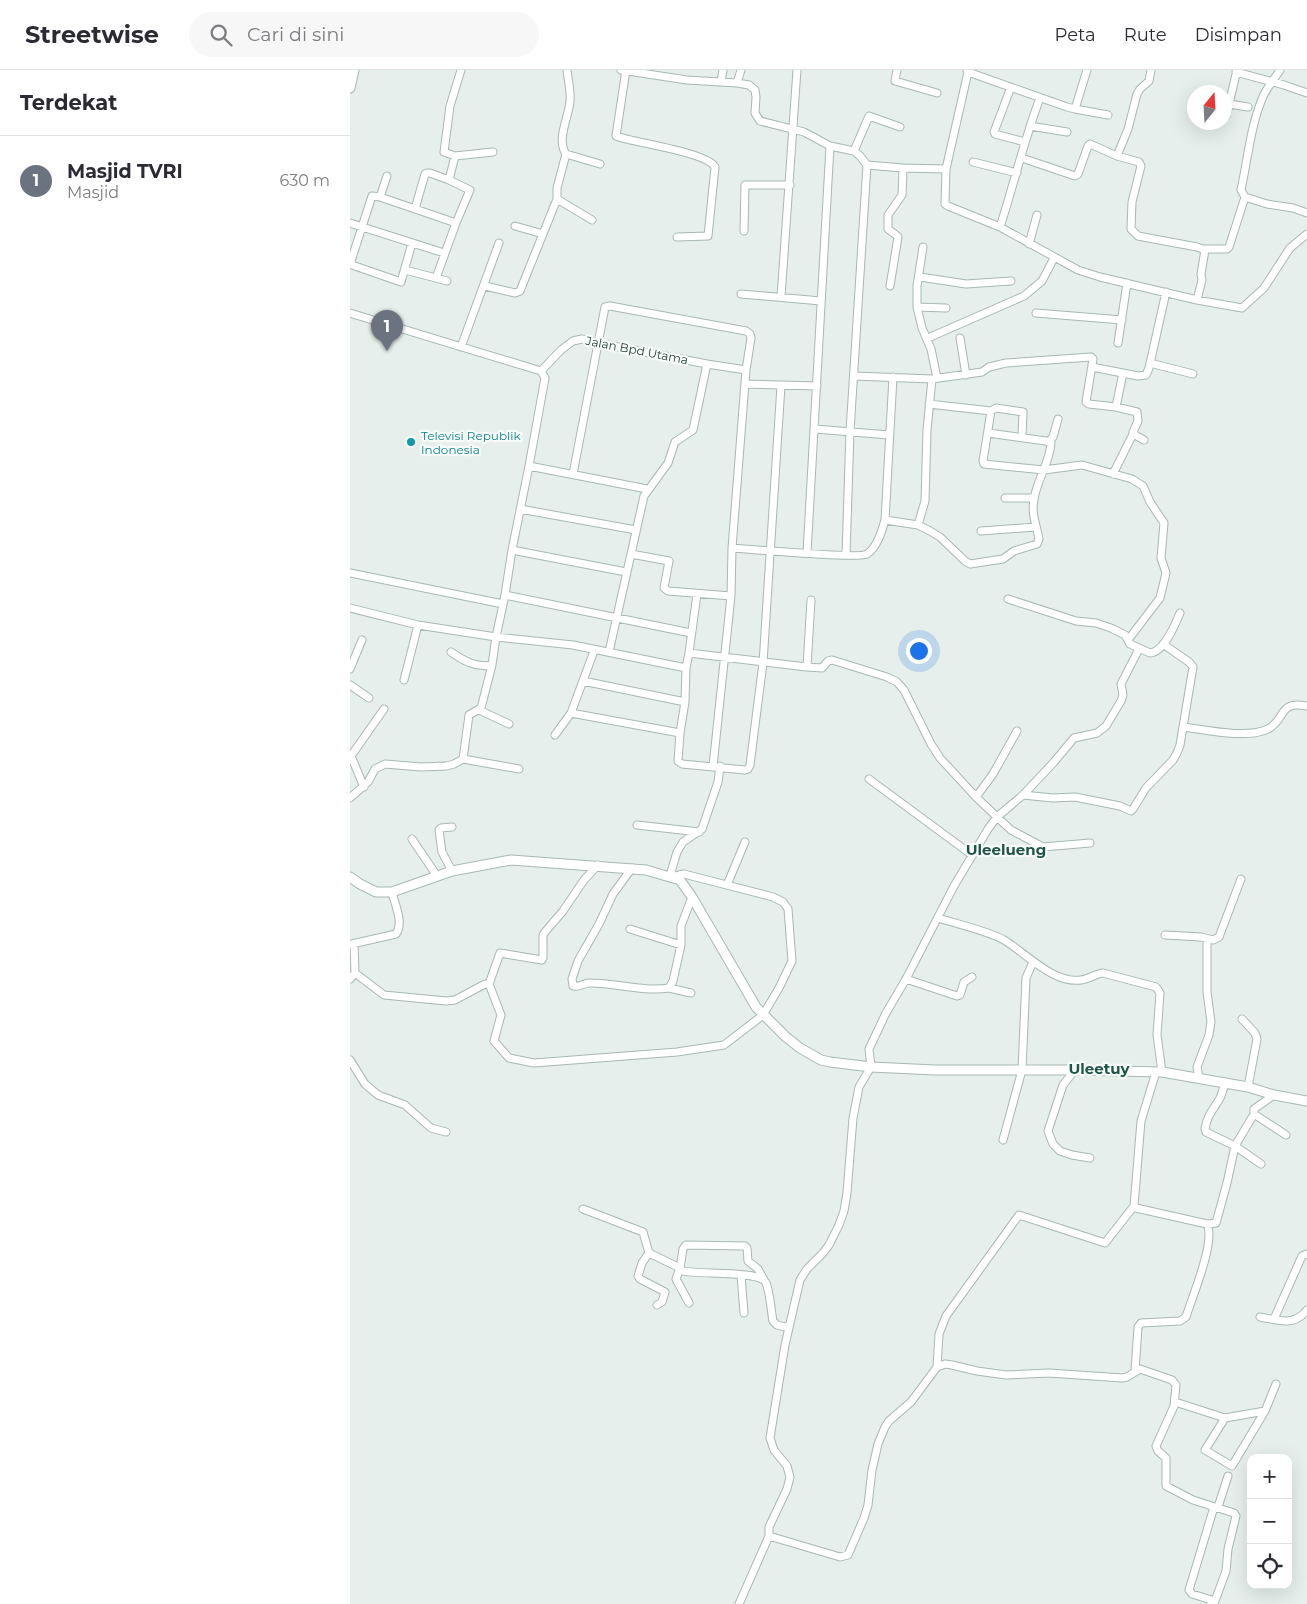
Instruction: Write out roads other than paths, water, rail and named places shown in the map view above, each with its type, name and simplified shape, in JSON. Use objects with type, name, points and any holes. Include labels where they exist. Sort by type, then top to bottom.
[{"type":"street","points":[[350,88],[354,70]]},
{"type":"street","points":[[461,70],[450,106],[443,148],[445,153],[455,156],[493,152]]},
{"type":"street","points":[[567,70],[570,99],[562,142],[563,150],[566,154],[600,164]]},
{"type":"street","points":[[677,238],[705,238],[708,236],[715,167],[710,162],[679,151],[616,136],[624,70],[686,80],[749,85],[755,90],[755,113],[760,121],[804,132],[830,146],[854,152],[860,156],[866,165],[850,431],[846,555]]},
{"type":"street","points":[[721,82],[724,70]]},
{"type":"street","points":[[738,83],[741,70]]},
{"type":"street","points":[[781,297],[797,70]]},
{"type":"street","points":[[897,70],[895,81],[937,93]]},
{"type":"street","points":[[1075,109],[1087,70]]},
{"type":"street","points":[[1118,156],[1128,129],[1137,94],[1149,81],[1151,70]]},
{"type":"street","points":[[1280,70],[1262,99],[1257,114],[1241,190],[1245,197],[1307,213]]},
{"type":"street","points":[[1108,115],[1066,107],[968,71],[946,169],[944,201],[946,205],[1000,227],[1078,270],[1197,300],[1240,308],[1244,307],[1264,288],[1290,248],[1307,234]]},
{"type":"street","points":[[1232,90],[1236,71],[1307,93]]},
{"type":"street","points":[[1011,87],[994,132],[995,134],[1025,142]]},
{"type":"street","points":[[1000,227],[1040,98]]},
{"type":"street","points":[[1232,104],[1248,107]]},
{"type":"street","points":[[854,152],[869,116],[900,127]]},
{"type":"street","points":[[1030,126],[1067,132]]},
{"type":"street","points":[[1022,158],[1073,176],[1078,174],[1089,145],[1092,144],[1118,156],[1139,162],[1141,164],[1132,202],[1132,231],[1138,236],[1204,250],[1227,249],[1229,247],[1245,197]]},
{"type":"street","points":[[807,553],[830,146]]},
{"type":"street","points":[[485,286],[514,292],[520,291],[557,199],[557,188],[566,154]]},
{"type":"street","points":[[449,180],[455,156]]},
{"type":"street","points":[[973,162],[1018,173]]},
{"type":"street","points":[[866,165],[946,169]]},
{"type":"street","points":[[890,286],[898,240],[897,236],[889,231],[887,226],[888,215],[902,195],[903,168]]},
{"type":"street","points":[[415,208],[426,173],[449,180],[470,190],[444,253],[436,278]]},
{"type":"street","points":[[380,197],[387,176]]},
{"type":"street","points":[[744,231],[745,185],[790,185]]},
{"type":"street","points":[[412,243],[402,281],[399,282],[352,265],[351,261],[371,196],[415,208],[456,223]]},
{"type":"street","points":[[557,199],[592,220]]},
{"type":"street","points":[[1029,244],[1037,215]]},
{"type":"street","points":[[350,223],[444,253]]},
{"type":"street","points":[[515,226],[543,234]]},
{"type":"street","points":[[461,347],[485,286],[499,243]]},
{"type":"street","points":[[918,525],[924,501],[929,404],[934,379],[928,338],[922,328],[917,307],[917,286],[920,277],[923,247]]},
{"type":"street","points":[[1197,300],[1202,280],[1204,250]]},
{"type":"street","points":[[928,338],[1024,296],[1042,281],[1054,258]]},
{"type":"street","points":[[405,270],[447,281]]},
{"type":"street","points":[[920,277],[966,284],[1011,281]]},
{"type":"street","points":[[1118,343],[1127,283]]},
{"type":"street","points":[[1092,367],[1144,376],[1147,373],[1166,292]]},
{"type":"street","points":[[741,294],[821,301]]},
{"type":"street","points":[[573,474],[603,309],[610,306],[748,332],[751,338],[746,370],[732,548],[731,596],[717,766],[718,782],[703,826],[699,832],[687,839],[677,852],[671,872],[692,897],[752,1001],[762,1015],[786,1037],[814,1056],[830,1062],[871,1067],[935,1070],[1159,1072],[1248,1087],[1274,1095],[1307,1101]]},
{"type":"street","points":[[917,307],[946,308]]},
{"type":"street","points":[[350,313],[541,372],[545,378],[492,664],[483,705],[480,710]]},
{"type":"street","points":[[1036,313],[1122,320]]},
{"type":"street","name":"Jalan Bpd Utama","points":[[541,372],[573,340],[582,338],[597,343],[746,370]]},
{"type":"street","points":[[960,338],[966,375]]},
{"type":"street","points":[[854,376],[934,379],[982,372],[989,366],[1091,357],[1093,359],[1086,402],[1137,412],[1138,421],[1133,434],[1113,474]]},
{"type":"street","points":[[1150,363],[1193,374]]},
{"type":"street","points":[[608,652],[644,496],[647,489],[668,462],[675,442],[693,430],[707,364]]},
{"type":"street","points":[[1116,407],[1123,373]]},
{"type":"street","points":[[732,548],[865,556],[869,553],[878,538],[885,520],[892,377]]},
{"type":"street","points":[[745,384],[817,386]]},
{"type":"street","points":[[697,594],[686,668],[685,702],[677,760],[679,762],[745,770],[750,767],[763,663],[781,386]]},
{"type":"street","points":[[929,404],[992,411],[996,408],[1023,412],[1022,437]]},
{"type":"street","points":[[992,411],[984,464],[1044,470],[1082,465],[1132,479],[1143,486],[1150,502],[1164,523],[1161,558],[1166,573],[1160,598],[1128,640]]},
{"type":"street","points":[[885,520],[918,525],[936,534],[970,564],[1003,559],[1014,551],[1037,544],[1039,539],[1033,513],[1034,498],[1051,446],[1049,442],[1058,419]]},
{"type":"street","points":[[815,429],[889,435]]},
{"type":"street","points":[[988,433],[1049,442]]},
{"type":"street","points":[[1133,434],[1144,440]]},
{"type":"street","points":[[530,466],[647,489]]},
{"type":"street","points":[[1005,498],[1034,498]]},
{"type":"street","points":[[520,509],[636,530]]},
{"type":"street","points":[[981,531],[1036,527]]},
{"type":"street","points":[[512,550],[626,572]]},
{"type":"street","points":[[631,554],[668,560],[665,590],[731,596]]},
{"type":"street","points":[[350,573],[503,604]]},
{"type":"street","points":[[505,595],[691,633]]},
{"type":"street","points":[[1008,599],[1076,621],[1096,623],[1123,633],[1130,644],[1139,649],[1154,653],[1158,651],[1170,634],[1180,613]]},
{"type":"street","points":[[807,667],[811,600]]},
{"type":"street","points":[[350,608],[418,625],[496,637],[573,645],[594,651],[608,652],[686,668]]},
{"type":"street","points":[[404,680],[418,625]]},
{"type":"street","points":[[350,669],[362,640]]},
{"type":"street","points":[[1023,795],[1052,798],[1075,797],[1132,811],[1146,788],[1173,760],[1180,745],[1184,727],[1193,667],[1163,644]]},
{"type":"street","points":[[739,1604],[769,1536],[769,1527],[788,1489],[790,1477],[787,1466],[774,1450],[770,1438],[774,1406],[801,1277],[829,1245],[844,1211],[848,1193],[853,1118],[859,1087],[871,1067],[869,1049],[886,1013],[972,855],[997,816],[1023,795],[1074,738],[1097,733],[1106,726],[1123,695],[1121,684],[1139,649]]},
{"type":"street","points":[[555,735],[571,713],[594,651]]},
{"type":"street","points":[[451,652],[472,664],[487,666],[492,664]]},
{"type":"street","points":[[689,653],[763,663],[822,668],[828,661],[832,660],[892,679],[898,682],[904,690],[935,751],[976,798],[1011,830],[1043,846],[1090,843]]},
{"type":"street","points":[[583,682],[685,702]]},
{"type":"street","points":[[350,685],[370,698]]},
{"type":"street","points":[[1184,727],[1244,733],[1261,731],[1275,724],[1286,708],[1296,705],[1307,706]]},
{"type":"street","points":[[364,787],[351,756],[384,709]]},
{"type":"street","points":[[462,759],[471,712],[480,710],[509,724]]},
{"type":"street","points":[[571,713],[680,733]]},
{"type":"street","points":[[976,798],[993,774],[1017,732]]},
{"type":"street","points":[[352,796],[364,787],[375,769],[385,764],[421,767],[446,766],[462,759],[519,770]]},
{"type":"street","points":[[869,779],[972,855]]},
{"type":"street","points":[[636,825],[699,832]]},
{"type":"street","points":[[452,827],[441,828],[440,830],[442,852],[452,871]]},
{"type":"street","points":[[412,840],[437,876]]},
{"type":"street","points":[[727,885],[745,842]]},
{"type":"street","points":[[350,877],[376,892],[392,892],[452,871],[512,860],[632,868],[678,879]]},
{"type":"street","points":[[598,865],[584,880],[563,911],[543,935],[542,960],[500,953],[488,984],[501,1015],[494,1041],[510,1058],[534,1062],[677,1052],[724,1045],[762,1015],[779,988],[792,961],[788,909],[783,902],[773,897],[684,874],[679,875],[678,879]]},
{"type":"street","points":[[632,868],[613,894],[578,961],[572,984],[576,987],[590,982],[628,987],[669,988],[691,992]]},
{"type":"street","points":[[1165,935],[1201,937],[1207,940],[1216,939],[1220,935],[1241,879]]},
{"type":"street","points":[[392,892],[400,927],[396,934],[352,944],[352,976],[384,995],[439,1001],[454,1000],[488,984]]},
{"type":"street","points":[[669,988],[673,981],[681,945],[681,926],[692,897]]},
{"type":"street","points":[[769,1536],[840,1557],[848,1555],[864,1518],[869,1501],[872,1470],[885,1426],[911,1402],[937,1367],[939,1334],[946,1316],[1019,1215],[1105,1244],[1134,1206],[1141,1121],[1159,1072],[1157,1035],[1160,993],[1158,988],[1103,973],[1095,974],[1082,980],[1066,979],[1032,962],[1002,939],[938,918]]},
{"type":"street","points":[[630,929],[681,945]]},
{"type":"street","points":[[1199,1078],[1197,1067],[1209,1035],[1211,1022],[1207,992],[1207,940]]},
{"type":"street","points":[[1002,1140],[1022,1070],[1026,978],[1032,962]]},
{"type":"street","points":[[906,979],[957,996],[960,995],[964,982],[972,977]]},
{"type":"street","points":[[1242,1019],[1255,1033],[1257,1039],[1248,1087]]},
{"type":"street","points":[[350,1060],[365,1084],[378,1095],[405,1104],[432,1128],[446,1132]]},
{"type":"street","points":[[1075,1070],[1063,1084],[1048,1131],[1053,1144],[1060,1151],[1090,1158]]},
{"type":"street","points":[[1227,1083],[1222,1088],[1205,1129],[1210,1134],[1235,1146],[1262,1164]]},
{"type":"street","points":[[1134,1206],[1207,1224],[1213,1224],[1217,1221],[1235,1146],[1254,1114],[1254,1109],[1274,1095]]},
{"type":"street","points":[[1254,1114],[1286,1134]]},
{"type":"street","points":[[583,1209],[643,1232],[649,1253],[683,1271],[750,1275],[764,1280]]},
{"type":"street","points":[[1135,1371],[1138,1327],[1141,1323],[1180,1321],[1186,1316],[1208,1249],[1209,1229],[1207,1224]]},
{"type":"street","points":[[689,1303],[676,1281],[686,1246],[745,1246],[748,1248],[748,1261],[758,1269],[767,1284],[772,1322],[789,1328]]},
{"type":"street","points":[[649,1253],[642,1263],[638,1276],[640,1279],[665,1292],[662,1302],[657,1305]]},
{"type":"street","points":[[1274,1319],[1302,1256],[1307,1254]]},
{"type":"street","points":[[741,1275],[744,1313]]},
{"type":"street","points":[[1260,1317],[1289,1321],[1295,1320],[1307,1310]]},
{"type":"street","points":[[938,1356],[945,1364]]},
{"type":"street","points":[[937,1367],[945,1364],[1006,1376],[1049,1373],[1122,1378],[1140,1369],[1174,1381],[1177,1388],[1175,1402],[1156,1446],[1166,1458],[1165,1485],[1172,1491],[1193,1500],[1216,1507],[1234,1514],[1236,1519],[1228,1549],[1226,1571],[1212,1603],[1192,1594],[1189,1590],[1216,1507],[1228,1476]]},
{"type":"street","points":[[1224,1418],[1205,1450],[1232,1466],[1265,1411],[1276,1384]]},
{"type":"street","points":[[1175,1402],[1224,1418],[1265,1411]]},
{"type":"place","name":"Masjid TVRI","points":[[387,351]]},
{"type":"place","name":"Televisi Republik Indonesia","points":[[411,442]]},
{"type":"district","name":"Uleelueng","points":[[1006,849]]},
{"type":"district","name":"Uleetuy","points":[[1099,1068]]}]
